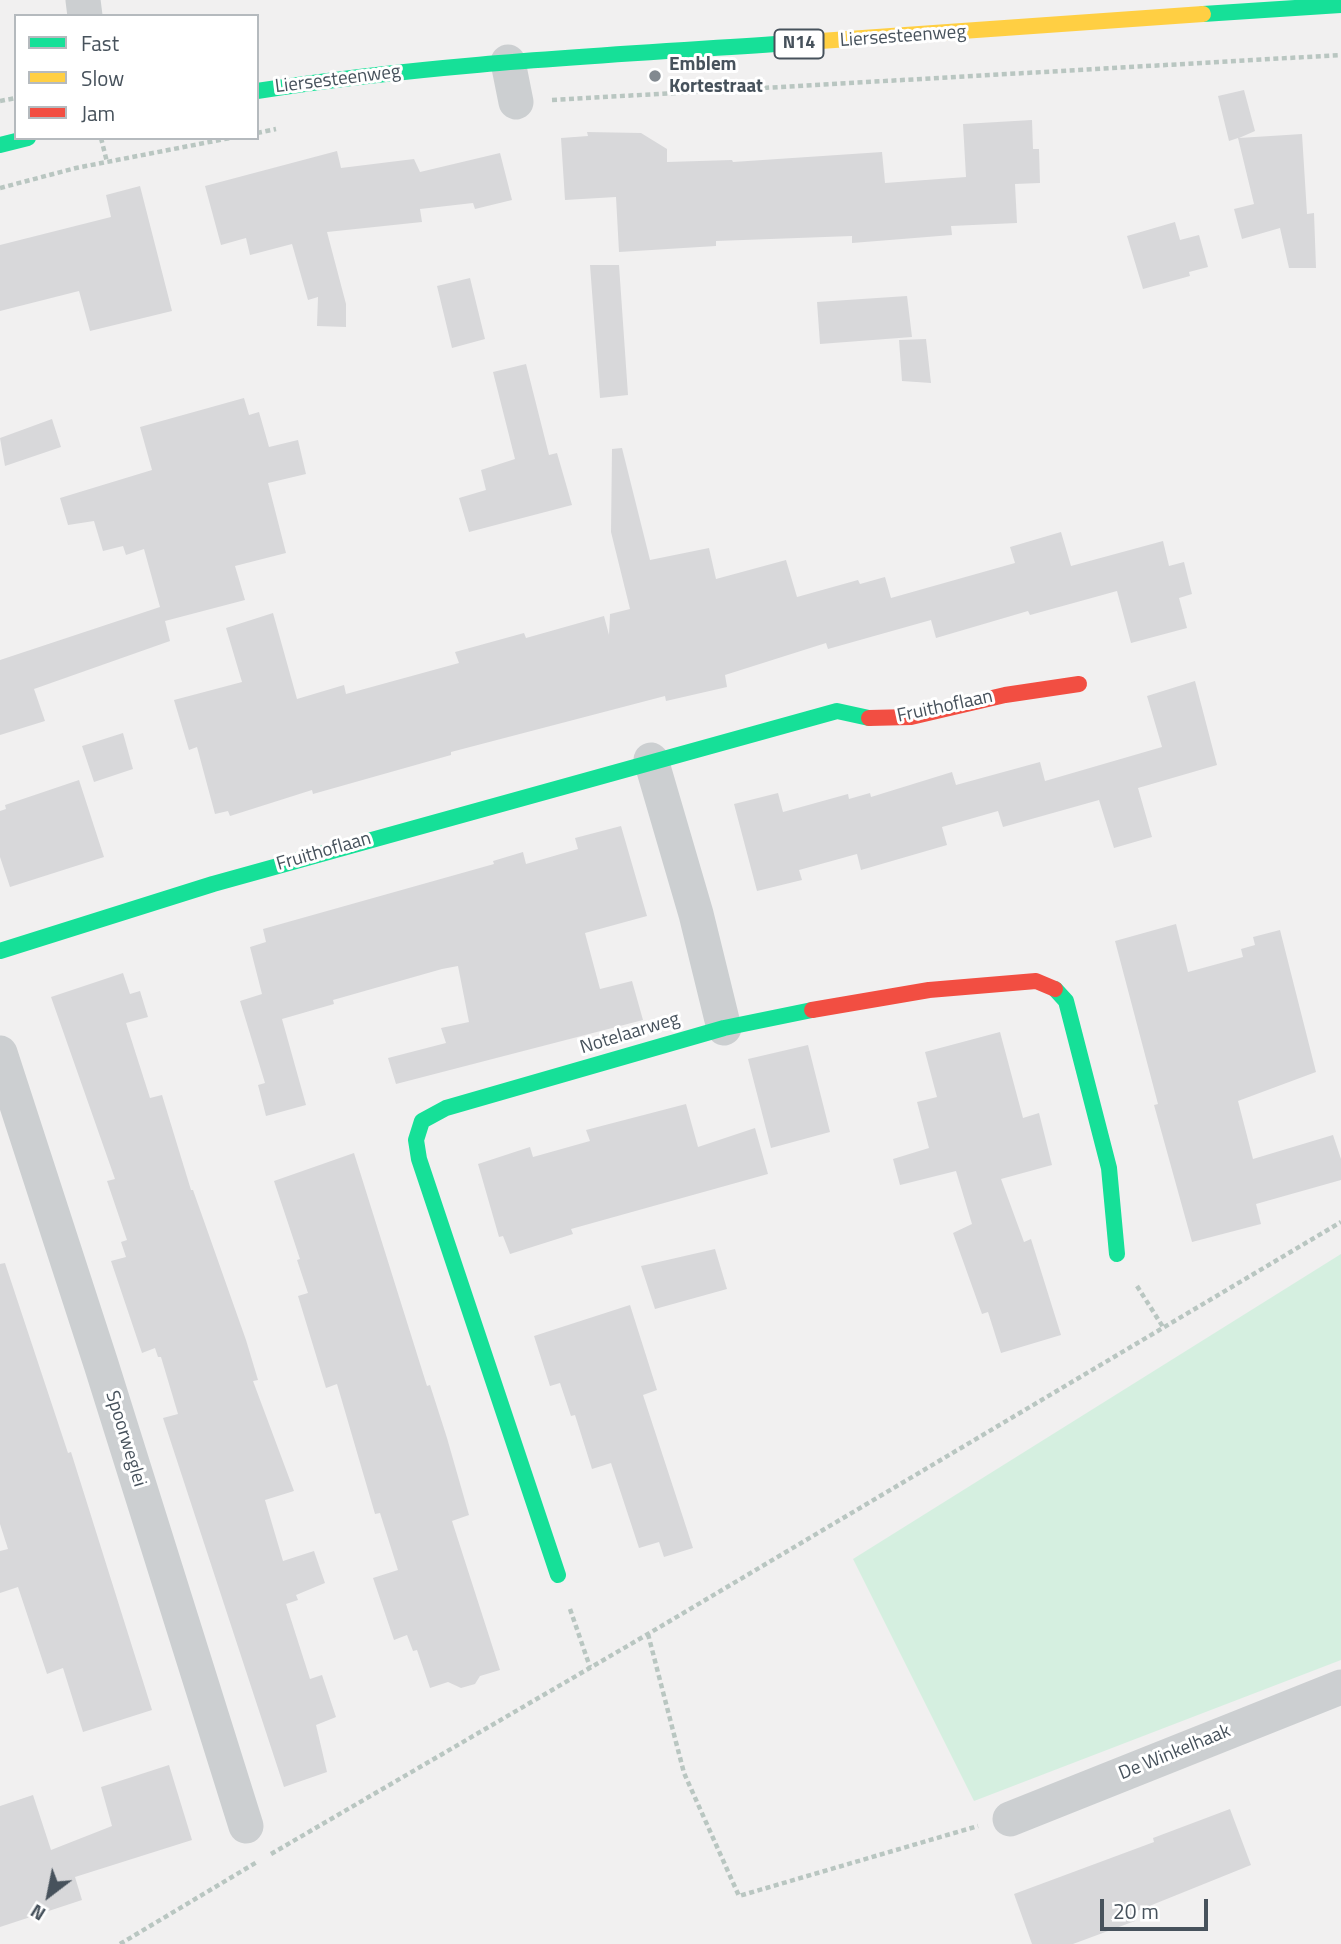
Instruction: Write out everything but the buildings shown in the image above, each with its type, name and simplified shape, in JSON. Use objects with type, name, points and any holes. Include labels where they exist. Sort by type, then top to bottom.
[{"type":"street","name":"Liersesteenweg","points":[[259,91],[346,77],[508,62],[1341,5]]},
{"type":"street","points":[[508,62],[516,102]]},
{"type":"street","points":[[0,145],[20,140]]},
{"type":"street","name":"Fruithoflaan","points":[[0,951],[226,880],[651,760],[837,711],[878,720],[911,717],[1005,695],[1079,684]]},
{"type":"street","points":[[651,760],[696,914],[724,1028]]},
{"type":"street","name":"Notelaarweg","points":[[558,1575],[424,1172],[416,1140],[422,1121],[446,1108],[724,1028],[929,990],[1036,981],[1056,990],[1066,1001],[1108,1168],[1117,1254]]},
{"type":"street","name":"Spoorweglei","points":[[0,1054],[101,1364],[246,1826]]},
{"type":"street","name":"De Winkelhaak","points":[[1010,1819],[1341,1687]]},
{"type":"path","points":[[516,102],[1341,55]]},
{"type":"path","points":[[259,133],[282,128]]},
{"type":"path","points":[[102,140],[107,162]]},
{"type":"path","points":[[0,188],[107,162],[220,140]]},
{"type":"path","points":[[120,1944],[1341,1222]]},
{"type":"path","points":[[1117,1254],[1163,1327]]},
{"type":"path","points":[[558,1575],[590,1667]]},
{"type":"path","points":[[648,1634],[684,1773],[739,1896],[956,1830],[1010,1819]]},
{"type":"green space","points":[[1341,1254],[1341,1660],[974,1801],[853,1559]]},
{"type":"traffic: fast","points":[[1203,14],[1341,5]]},
{"type":"traffic: fast","points":[[259,91],[457,67],[792,43]]},
{"type":"traffic: fast","points":[[0,145],[20,140]]},
{"type":"traffic: fast","points":[[0,951],[213,884],[837,711],[869,718]]},
{"type":"traffic: fast","points":[[1055,989],[1066,1001],[1109,1168],[1117,1254]]},
{"type":"traffic: fast","points":[[558,1575],[419,1159],[416,1140],[422,1121],[446,1108],[724,1028],[812,1010]]},
{"type":"traffic: slow","points":[[792,43],[1203,14]]},
{"type":"traffic: jam","points":[[869,718],[911,717],[1005,695],[1079,684]]},
{"type":"traffic: jam","points":[[812,1010],[929,990],[1036,981],[1055,989]]},
{"type":"place","name":"Emblem Kortestraat","points":[[655,76]]}]
